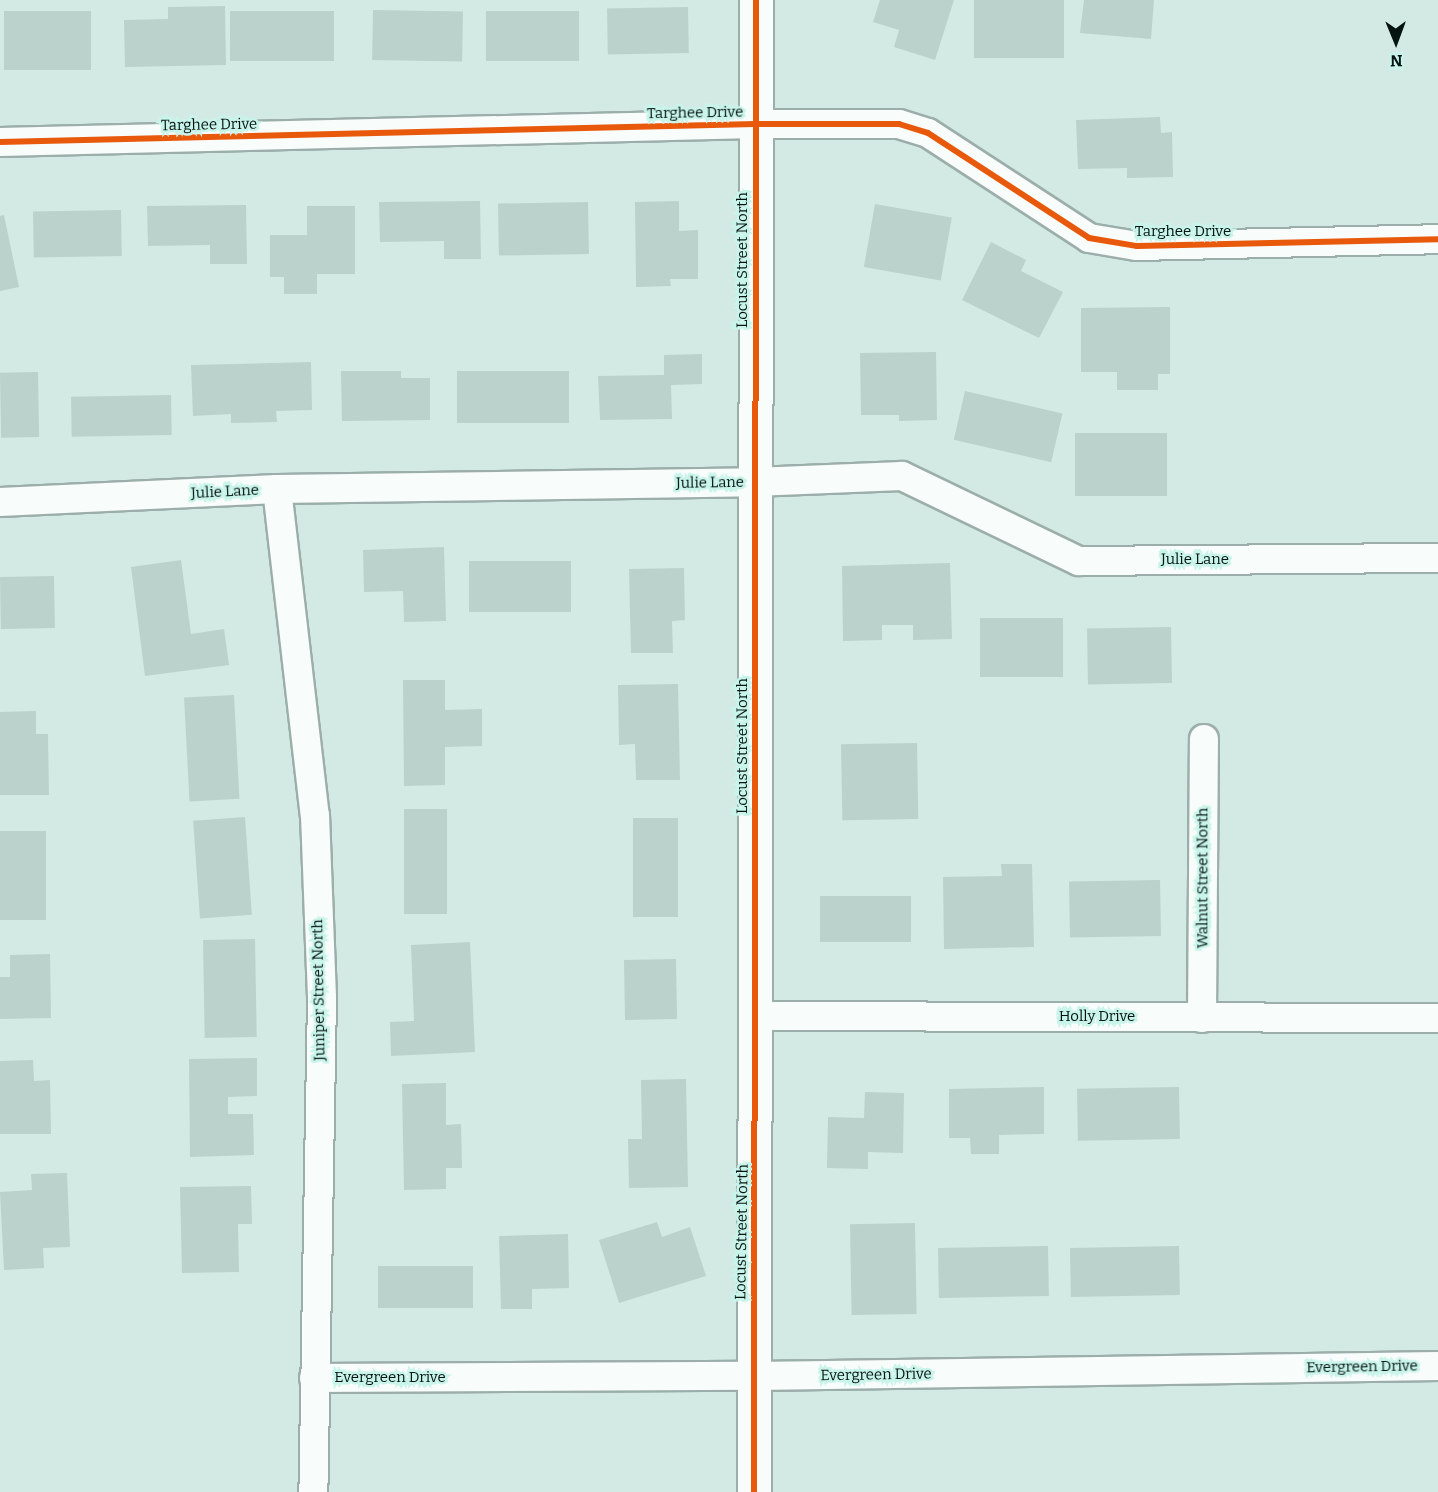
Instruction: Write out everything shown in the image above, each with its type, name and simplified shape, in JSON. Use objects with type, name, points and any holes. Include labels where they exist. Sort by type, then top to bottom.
[{"type":"street","name":"Locust Street North","points":[[754,1492],[752,1376],[756,1016],[754,482],[756,0]]},
{"type":"street","name":"Targhee Drive","points":[[0,142],[755,124],[899,124],[928,133],[1089,238],[1137,246],[1438,239]]},
{"type":"street","name":"Julie Lane","points":[[0,502],[277,489],[754,482],[902,476],[1079,561],[1438,558]]},
{"type":"street","name":"Juniper Street North","points":[[277,489],[315,815],[322,997],[313,1492]]},
{"type":"street","name":"Walnut Street North","points":[[1202,1018],[1204,739]]},
{"type":"street","name":"Holly Drive","points":[[756,1016],[1438,1018]]},
{"type":"street","name":"Evergreen Drive","points":[[314,1378],[752,1376],[1438,1366]]},
{"type":"building","points":[[880,0],[954,0],[935,60],[894,47],[899,30],[873,22]]},
{"type":"building","points":[[974,0],[1064,0],[1064,58],[974,58]]},
{"type":"building","points":[[1084,0],[1154,0],[1151,39],[1080,33]]},
{"type":"building","points":[[225,6],[226,65],[125,67],[124,20],[168,19],[168,7]]},
{"type":"building","points":[[688,7],[689,53],[608,54],[607,8]]},
{"type":"building","points":[[373,10],[463,12],[462,62],[372,60]]},
{"type":"building","points":[[4,11],[91,11],[91,70],[4,70]]},
{"type":"building","points":[[230,11],[334,11],[334,61],[230,61]]},
{"type":"building","points":[[486,11],[579,11],[579,61],[486,61]]},
{"type":"building","points":[[1160,117],[1161,133],[1172,132],[1173,177],[1127,178],[1127,168],[1078,169],[1076,120]]},
{"type":"building","points":[[480,201],[481,259],[444,259],[444,241],[380,242],[379,202]]},
{"type":"building","points":[[679,201],[679,231],[698,230],[698,279],[670,279],[671,286],[636,287],[635,202]]},
{"type":"building","points":[[588,202],[589,254],[499,256],[498,204]]},
{"type":"building","points":[[875,204],[952,218],[941,281],[864,267]]},
{"type":"building","points":[[246,205],[247,264],[210,264],[210,245],[148,246],[147,206]]},
{"type":"building","points":[[307,206],[355,206],[355,274],[317,274],[317,294],[284,294],[284,277],[270,277],[270,235],[307,235]]},
{"type":"building","points":[[121,210],[122,256],[34,258],[33,212]]},
{"type":"building","points":[[4,215],[19,287],[0,291],[0,216]]},
{"type":"building","points":[[991,242],[1026,260],[1021,271],[1063,292],[1039,338],[962,300]]},
{"type":"building","points":[[1170,307],[1170,374],[1158,374],[1158,390],[1117,390],[1117,372],[1081,372],[1081,308]]},
{"type":"building","points":[[936,352],[937,420],[899,421],[899,415],[861,415],[860,353]]},
{"type":"building","points":[[702,354],[702,384],[671,385],[672,419],[600,420],[598,376],[664,375],[664,355]]},
{"type":"building","points":[[311,362],[312,410],[276,411],[277,422],[231,423],[231,414],[193,416],[191,365]]},
{"type":"building","points":[[341,371],[401,371],[401,378],[430,378],[430,420],[342,421]]},
{"type":"building","points":[[457,371],[569,371],[569,423],[457,423]]},
{"type":"building","points":[[38,372],[39,437],[1,438],[0,373]]},
{"type":"building","points":[[965,391],[1062,413],[1051,462],[954,440]]},
{"type":"building","points":[[171,395],[172,435],[72,437],[71,397]]},
{"type":"building","points":[[1075,433],[1167,433],[1167,496],[1075,496]]},
{"type":"building","points":[[444,547],[446,621],[404,622],[403,591],[364,592],[363,550]]},
{"type":"building","points":[[181,560],[191,634],[224,629],[229,665],[145,676],[131,567]]},
{"type":"building","points":[[469,561],[571,561],[571,612],[469,612]]},
{"type":"building","points":[[950,563],[952,639],[913,640],[913,625],[882,625],[882,640],[843,641],[842,566]]},
{"type":"building","points":[[684,568],[685,620],[672,621],[673,653],[631,653],[629,569]]},
{"type":"building","points":[[54,576],[55,628],[1,629],[0,577]]},
{"type":"building","points":[[980,618],[1063,618],[1063,677],[980,677]]},
{"type":"building","points":[[1171,627],[1172,683],[1088,684],[1087,628]]},
{"type":"building","points":[[403,680],[445,680],[445,710],[482,709],[482,746],[445,747],[445,785],[404,786]]},
{"type":"building","points":[[678,684],[680,780],[636,780],[635,744],[619,745],[618,685]]},
{"type":"building","points":[[234,695],[239,799],[190,801],[184,698]]},
{"type":"building","points":[[36,711],[36,734],[48,734],[49,795],[0,795],[0,712]]},
{"type":"building","points":[[917,743],[918,819],[842,820],[841,744]]},
{"type":"building","points":[[404,809],[447,809],[447,914],[404,914]]},
{"type":"building","points":[[245,817],[252,915],[200,918],[193,821]]},
{"type":"building","points":[[633,818],[678,818],[678,917],[633,917]]},
{"type":"building","points":[[0,831],[46,831],[46,920],[0,920]]},
{"type":"building","points":[[1001,864],[1032,864],[1034,947],[944,949],[943,877],[1002,876]]},
{"type":"building","points":[[1160,880],[1161,936],[1070,938],[1069,882]]},
{"type":"building","points":[[820,896],[911,896],[911,942],[820,942]]},
{"type":"building","points":[[255,939],[257,1037],[205,1038],[203,940]]},
{"type":"building","points":[[470,942],[475,1052],[391,1056],[390,1022],[414,1021],[411,945]]},
{"type":"building","points":[[50,954],[51,1018],[0,1019],[0,977],[10,977],[10,955]]},
{"type":"building","points":[[676,959],[677,1019],[625,1020],[624,960]]},
{"type":"building","points":[[257,1058],[257,1096],[228,1097],[228,1114],[253,1114],[254,1155],[190,1157],[189,1059]]},
{"type":"building","points":[[33,1060],[34,1081],[50,1080],[51,1134],[0,1134],[0,1061]]},
{"type":"building","points":[[686,1079],[688,1187],[629,1188],[628,1139],[642,1139],[641,1080]]},
{"type":"building","points":[[446,1083],[446,1125],[461,1124],[462,1168],[446,1168],[446,1189],[404,1190],[402,1084]]},
{"type":"building","points":[[1044,1087],[1044,1134],[999,1135],[999,1154],[971,1154],[970,1138],[949,1138],[949,1089]]},
{"type":"building","points":[[1179,1087],[1180,1139],[1078,1141],[1077,1089]]},
{"type":"building","points":[[865,1092],[904,1093],[903,1153],[868,1152],[868,1169],[827,1168],[828,1117],[864,1118]]},
{"type":"building","points":[[67,1173],[70,1247],[43,1248],[44,1268],[4,1270],[0,1192],[32,1190],[31,1174]]},
{"type":"building","points":[[251,1186],[252,1224],[238,1224],[239,1272],[182,1273],[180,1187]]},
{"type":"building","points":[[657,1222],[662,1237],[690,1227],[706,1276],[619,1303],[599,1240]]},
{"type":"building","points":[[915,1223],[917,1314],[852,1315],[850,1224]]},
{"type":"building","points":[[568,1234],[569,1288],[532,1289],[532,1309],[501,1309],[499,1236]]},
{"type":"building","points":[[1048,1246],[1049,1296],[939,1298],[938,1248]]},
{"type":"building","points":[[1179,1246],[1180,1295],[1071,1297],[1070,1248]]},
{"type":"building","points":[[378,1266],[473,1266],[473,1308],[378,1308]]},
{"type":"cycle path","points":[[754,1492],[756,0]]},
{"type":"cycle path","points":[[0,142],[755,124],[899,124],[928,133],[1089,238],[1137,246],[1438,239]]}]
